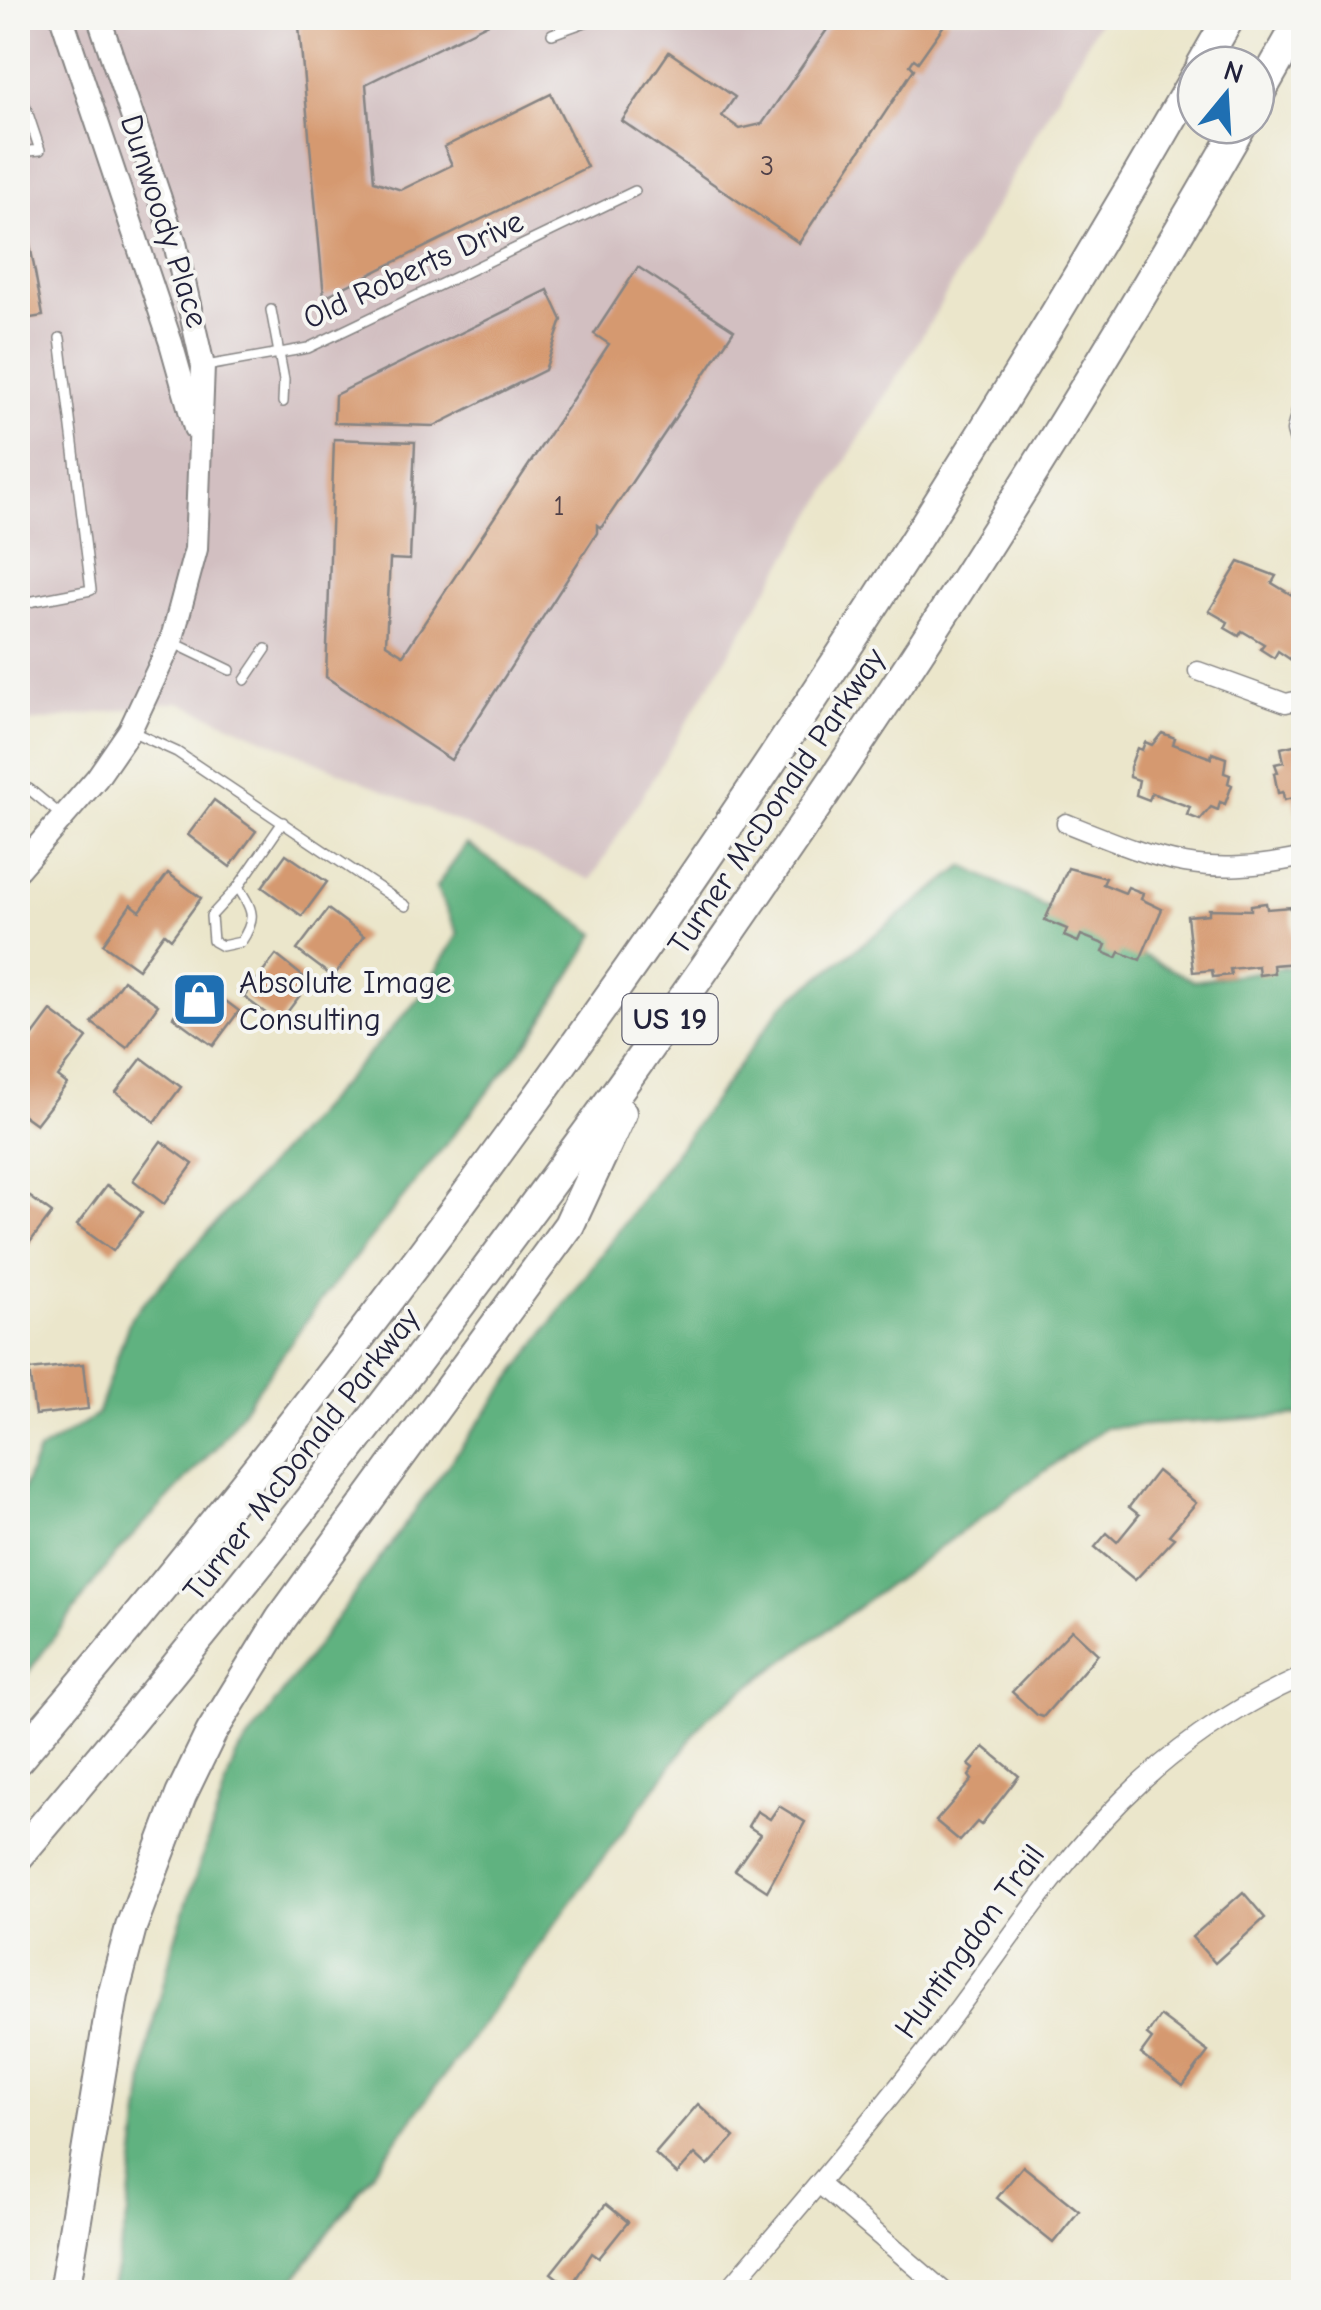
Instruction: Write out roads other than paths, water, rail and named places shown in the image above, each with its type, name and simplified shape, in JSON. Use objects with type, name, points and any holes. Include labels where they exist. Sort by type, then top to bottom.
[{"type":"highway","points":[[1213,45],[1229,18]]},
{"type":"highway","points":[[1276,64],[1302,18]]},
{"type":"highway","name":"Turner McDonald Parkway","points":[[18,1759],[224,1509],[368,1325],[651,938],[950,489],[1176,110]]},
{"type":"highway","name":"Turner McDonald Parkway","points":[[18,1856],[308,1505],[491,1267],[650,1048],[968,576],[1096,373],[1229,145]]},
{"type":"highway","points":[[64,2292],[113,1995],[137,1911],[180,1795],[230,1698],[281,1619],[570,1225],[650,1048]]},
{"type":"street","name":"Dunwoody Place","points":[[62,18],[171,343],[200,446]]},
{"type":"street","name":"Dunwoody Place","points":[[18,870],[64,818],[130,730],[172,642],[196,549],[204,366],[175,242],[99,18]]},
{"type":"street","points":[[1304,399],[1296,431],[1304,459]]},
{"type":"street","points":[[1198,672],[1286,704],[1304,699]]},
{"type":"street","points":[[1066,823],[1159,860],[1189,866],[1262,866],[1304,857]]},
{"type":"street","name":"Huntingdon Trail","points":[[726,2292],[932,2044],[1080,1841],[1183,1744],[1220,1719],[1304,1676]]},
{"type":"street","points":[[819,2184],[945,2292]]},
{"type":"lane","points":[[552,34],[596,18]]},
{"type":"lane","points":[[18,84],[40,150],[18,152]]},
{"type":"lane","name":"Old Roberts Drive","points":[[204,366],[279,356],[337,336],[635,191]]},
{"type":"lane","points":[[272,310],[282,402]]},
{"type":"lane","points":[[18,604],[91,590],[60,338]]},
{"type":"lane","points":[[172,642],[230,670]]},
{"type":"lane","points":[[245,680],[266,649]]},
{"type":"lane","points":[[130,730],[177,752],[406,906]]},
{"type":"lane","points":[[29,789],[64,818]]},
{"type":"lane","points":[[238,887],[253,910],[253,924],[241,942],[222,946],[212,941],[211,916],[238,887],[283,822]]},
{"type":"place","name":"Absolute Image Consulting","points":[[200,1000]]}]
